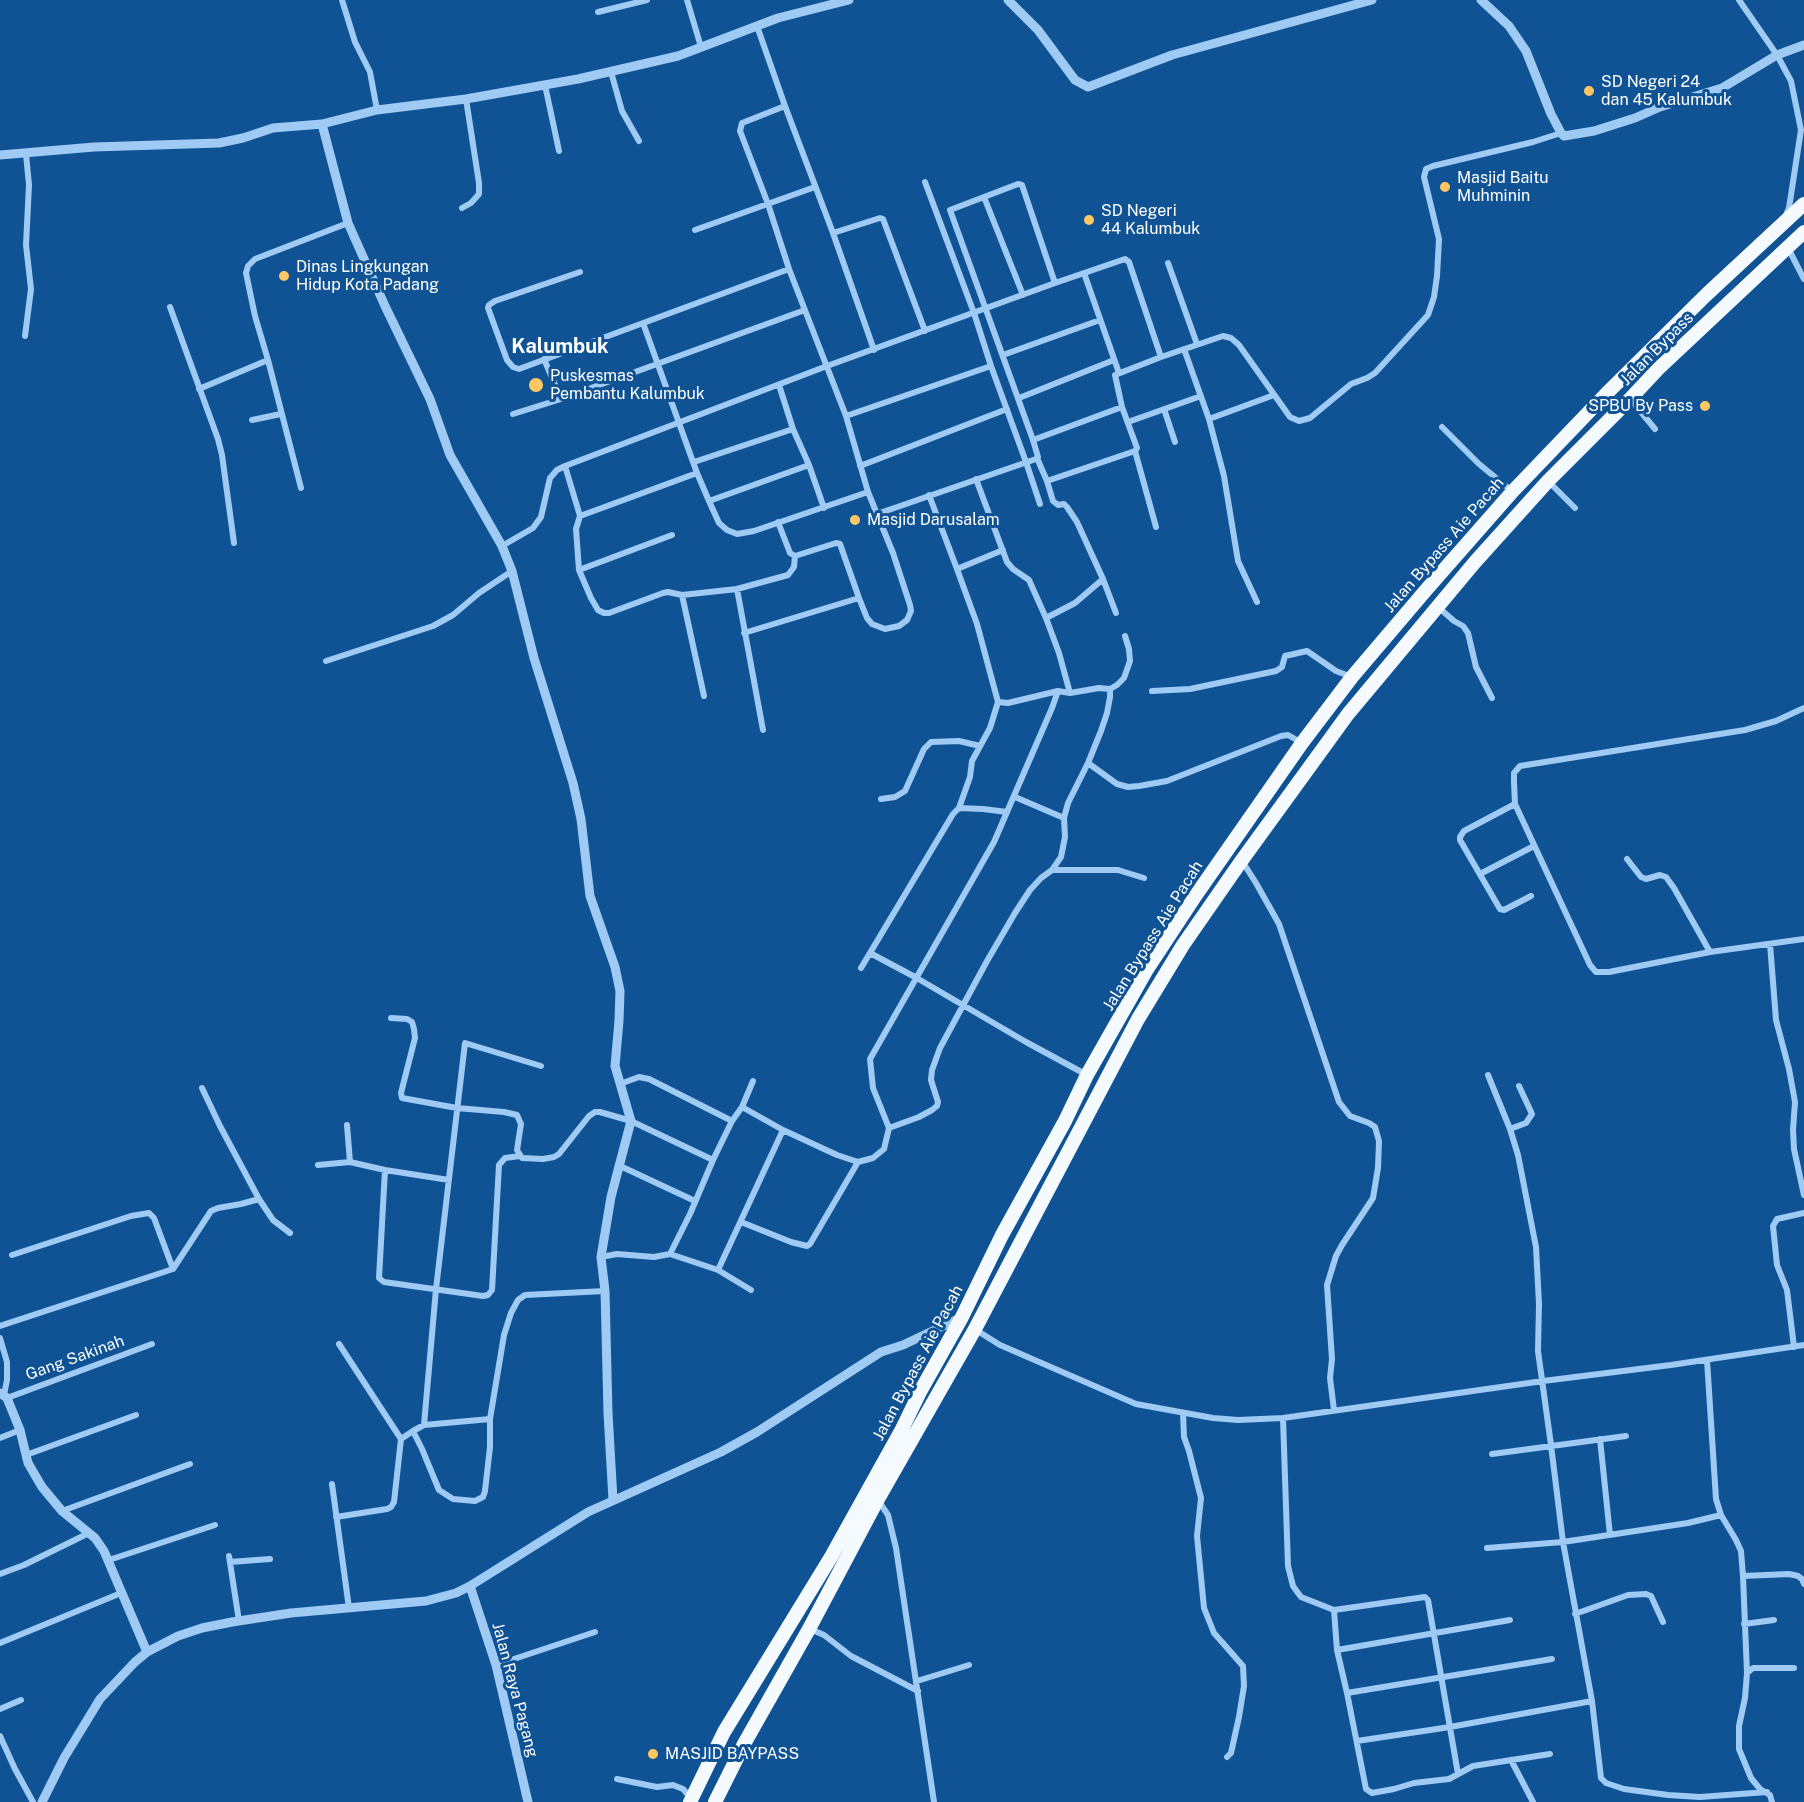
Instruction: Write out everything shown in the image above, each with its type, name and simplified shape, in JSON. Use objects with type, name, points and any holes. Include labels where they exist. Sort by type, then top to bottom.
[{"type":"highway","name":"Jalan Bypass Aie Pacah","points":[[692,1798],[724,1732],[831,1557],[901,1431],[962,1317],[1002,1235],[1152,962],[1302,743],[1352,677],[1513,491],[1606,393],[1706,295],[1804,204]]},
{"type":"highway","name":"Jalan Bypass","points":[[715,1802],[744,1744],[809,1629],[878,1499],[975,1329],[1138,1019],[1183,945],[1348,714],[1475,562],[1548,481],[1684,343],[1804,232]]},
{"type":"highway","points":[[1352,677],[1373,684]]},
{"type":"street","points":[[342,0],[355,42],[370,72],[377,110]]},
{"type":"street","points":[[598,12],[647,0]]},
{"type":"street","points":[[687,0],[700,47]]},
{"type":"street","points":[[0,155],[94,147],[219,143],[273,128],[322,124],[377,110],[466,99],[545,85],[678,56],[808,9],[848,0]]},
{"type":"street","points":[[1008,0],[1038,30],[1075,80],[1088,87],[1172,54],[1372,0]]},
{"type":"street","points":[[1480,0],[1509,26],[1526,51],[1560,133],[1564,136],[1635,118],[1660,107],[1722,87],[1777,55],[1804,45]]},
{"type":"street","points":[[1739,0],[1777,55],[1791,81],[1801,130],[1789,208],[1782,223]]},
{"type":"street","points":[[757,26],[834,233],[873,350]]},
{"type":"street","points":[[611,72],[622,111],[639,141]]},
{"type":"street","points":[[545,85],[559,151]]},
{"type":"street","points":[[462,208],[471,203],[479,194],[466,99]]},
{"type":"street","points":[[778,522],[790,553],[795,556],[836,543],[840,544],[867,618],[877,627],[885,629],[899,626],[907,620],[911,611],[893,553],[868,492],[846,416],[789,269],[768,204],[740,131],[742,123],[785,106]]},
{"type":"street","points":[[322,124],[348,223],[430,399],[450,455],[502,546],[512,571],[534,658],[575,792],[581,819],[590,896],[615,967],[620,992],[620,1021],[615,1066],[631,1122],[618,1166],[601,1257],[605,1291],[613,1500]]},
{"type":"street","points":[[1156,527],[1135,451],[1137,448],[1122,407],[1115,375],[1223,336],[1231,338],[1239,345],[1290,417],[1299,421],[1310,418],[1351,384],[1375,373],[1428,315],[1436,286],[1438,238],[1424,177],[1426,170],[1433,166],[1560,133]]},
{"type":"street","points":[[25,336],[31,289],[26,245],[29,185],[26,154]]},
{"type":"street","points":[[925,182],[974,313],[1040,504]]},
{"type":"street","points":[[1055,283],[1022,185],[1018,184],[950,210],[1019,398],[1053,501],[1058,505],[1064,504],[1077,522],[1116,613]]},
{"type":"street","points":[[694,230],[815,187]]},
{"type":"street","points":[[984,196],[1023,295]]},
{"type":"street","points":[[834,233],[879,218],[883,219],[925,331]]},
{"type":"street","points":[[301,488],[255,316],[246,273],[248,266],[255,259],[348,223]]},
{"type":"street","points":[[1788,247],[1804,279]]},
{"type":"street","points":[[502,546],[532,528],[541,517],[550,478],[557,470],[565,466],[827,366],[1055,283],[1128,260],[1161,357]]},
{"type":"street","points":[[1168,263],[1197,344]]},
{"type":"street","points":[[580,272],[495,301],[488,308],[510,364],[519,369],[789,269]]},
{"type":"street","points":[[1084,273],[1119,373]]},
{"type":"street","points":[[170,307],[214,426],[222,455],[234,543]]},
{"type":"street","points":[[513,414],[561,399],[805,310]]},
{"type":"street","points":[[1003,355],[1100,320]]},
{"type":"street","points":[[643,323],[697,473],[719,523],[727,530],[737,534],[754,531],[868,492]]},
{"type":"street","points":[[1184,349],[1209,419],[1225,481],[1238,561],[1257,602]]},
{"type":"street","points":[[544,359],[561,399]]},
{"type":"street","points":[[199,389],[268,360]]},
{"type":"street","points":[[1019,398],[1114,360]]},
{"type":"street","points":[[846,416],[991,366]]},
{"type":"street","points":[[779,385],[793,429],[824,508]]},
{"type":"street","points":[[1209,419],[1274,395]]},
{"type":"street","points":[[1128,422],[1201,396]]},
{"type":"street","points":[[1630,399],[1655,429]]},
{"type":"street","points":[[1033,440],[1122,407]]},
{"type":"street","points":[[860,466],[1007,409]]},
{"type":"street","points":[[1164,409],[1175,442]]},
{"type":"street","points":[[252,420],[281,414]]},
{"type":"street","points":[[1442,427],[1479,464],[1513,491]]},
{"type":"street","points":[[694,462],[793,429]]},
{"type":"street","points":[[1047,481],[1135,451]]},
{"type":"street","points":[[877,514],[1037,458]]},
{"type":"street","points":[[709,501],[809,465]]},
{"type":"street","points":[[565,466],[580,516],[576,529],[579,570],[591,598],[598,610],[604,613],[668,592],[682,595],[737,590],[788,574],[794,567],[795,556]]},
{"type":"street","points":[[580,516],[697,473]]},
{"type":"street","points":[[976,479],[1011,566],[1029,580],[1046,618],[1070,693]]},
{"type":"street","points":[[1548,481],[1575,508]]},
{"type":"street","points":[[861,968],[953,814],[959,808],[970,777],[972,761],[990,728],[998,702],[977,624],[928,495]]},
{"type":"street","points":[[579,570],[672,535]]},
{"type":"street","points":[[957,569],[1003,550]]},
{"type":"street","points":[[327,661],[433,626],[453,615],[479,593],[512,571]]},
{"type":"street","points":[[1046,618],[1075,603],[1103,579]]},
{"type":"street","points":[[737,590],[763,730]]},
{"type":"street","points":[[682,595],[704,696]]},
{"type":"street","points":[[744,633],[859,598]]},
{"type":"street","points":[[1438,606],[1463,626],[1468,633],[1476,667],[1492,698]]},
{"type":"street","points":[[998,702],[1008,703],[1058,691],[1070,693],[1099,688],[1110,689],[1124,678],[1128,670],[1129,649],[1125,636]]},
{"type":"street","points":[[1152,691],[1190,689],[1276,671],[1282,667],[1285,656],[1307,651],[1336,670],[1352,677]]},
{"type":"street","points":[[889,1128],[919,1117],[937,1106],[932,1070],[940,1048],[987,961],[1030,890],[1052,870],[1061,857],[1065,837],[1064,818],[1068,803],[1088,763],[1107,713],[1110,689]]},
{"type":"street","points":[[742,1107],[783,1130],[837,1155],[858,1162],[873,1158],[884,1149],[889,1128],[873,1088],[870,1059],[991,848],[1015,797],[1058,691]]},
{"type":"street","points":[[1804,708],[1776,721],[1745,730],[1520,766],[1515,773],[1515,804],[1590,965],[1596,972],[1609,972],[1710,952],[1804,939]]},
{"type":"street","points":[[1088,763],[1117,784],[1128,787],[1167,781],[1281,736],[1288,735],[1302,743]]},
{"type":"street","points":[[881,799],[894,797],[905,791],[924,749],[931,742],[959,741],[980,746]]},
{"type":"street","points":[[1015,797],[1064,818]]},
{"type":"street","points":[[1515,804],[1461,833],[1460,840],[1500,909],[1504,910],[1531,896]]},
{"type":"street","points":[[959,808],[1007,812]]},
{"type":"street","points":[[1480,874],[1534,846]]},
{"type":"street","points":[[1627,859],[1641,877],[1646,879],[1660,874],[1666,877],[1710,952]]},
{"type":"street","points":[[1242,860],[1279,924],[1339,1102],[1350,1116],[1375,1127],[1379,1141],[1377,1183],[1373,1198],[1336,1256],[1327,1285],[1332,1359],[1330,1378],[1334,1410]]},
{"type":"street","points":[[1052,870],[1118,870],[1144,878]]},
{"type":"street","points":[[1770,944],[1776,1020],[1795,1102],[1794,1149],[1804,1195]]},
{"type":"street","points":[[870,953],[1043,1052],[1088,1075]]},
{"type":"street","points":[[392,1018],[408,1019],[412,1022],[414,1029],[415,1038],[401,1093],[402,1098],[457,1108],[517,1115],[521,1124],[517,1144],[520,1156]]},
{"type":"street","points":[[424,1425],[436,1289],[465,1043],[541,1066]]},
{"type":"street","points":[[1488,1075],[1510,1130],[1528,1199],[1536,1247],[1539,1304],[1537,1339],[1563,1542],[1592,1701],[1601,1778],[1606,1783],[1632,1790],[1700,1797],[1767,1792]]},
{"type":"street","points":[[620,1084],[639,1077],[649,1079],[732,1121]]},
{"type":"street","points":[[670,1254],[713,1160],[732,1121],[742,1107],[753,1081]]},
{"type":"street","points":[[1510,1130],[1526,1123],[1532,1114],[1519,1086]]},
{"type":"street","points":[[202,1088],[259,1199],[273,1220],[290,1233]]},
{"type":"street","points":[[385,1170],[379,1278],[384,1282],[483,1296],[488,1295],[492,1290],[499,1165],[505,1158],[554,1157],[559,1154],[589,1116],[595,1112],[605,1112],[713,1160]]},
{"type":"street","points":[[347,1125],[350,1162]]},
{"type":"street","points":[[718,1270],[783,1130]]},
{"type":"street","points":[[318,1165],[350,1162],[449,1180]]},
{"type":"street","points":[[741,1222],[807,1246],[858,1162]]},
{"type":"street","points":[[618,1166],[695,1201]]},
{"type":"street","points":[[0,1326],[173,1269],[211,1211],[259,1199]]},
{"type":"street","points":[[12,1255],[131,1216],[148,1213],[154,1218],[173,1269]]},
{"type":"street","points":[[1794,1347],[1787,1290],[1777,1265],[1773,1226],[1777,1220],[1804,1213]]},
{"type":"street","points":[[601,1257],[618,1254],[654,1257],[670,1254],[718,1270],[751,1290]]},
{"type":"street","points":[[412,1431],[439,1490],[453,1499],[475,1501],[483,1497],[490,1447],[490,1419],[504,1335],[518,1300],[525,1295],[605,1291]]},
{"type":"street","points":[[42,1802],[64,1758],[100,1700],[147,1652],[178,1636],[202,1628],[291,1613],[426,1601],[456,1593],[588,1512],[721,1452],[757,1432],[882,1352],[903,1345],[962,1317]]},
{"type":"street","points":[[975,1329],[1000,1345],[1136,1404],[1213,1418],[1238,1420],[1283,1418],[1804,1345]]},
{"type":"street","points":[[0,1338],[7,1362],[4,1395],[20,1430],[32,1470],[42,1487],[62,1511],[100,1544],[109,1560],[147,1652]]},
{"type":"street","name":"Gang Sakinah","points":[[4,1395],[152,1344]]},
{"type":"street","points":[[336,1517],[391,1507],[394,1502],[401,1439],[339,1344]]},
{"type":"street","points":[[1707,1360],[1716,1499],[1721,1515],[1741,1551],[1747,1673],[1739,1726],[1739,1749],[1746,1771],[1760,1789],[1767,1792],[1772,1802]]},
{"type":"street","points":[[1183,1413],[1184,1437],[1200,1498],[1197,1536],[1204,1608],[1214,1632],[1243,1666],[1244,1686],[1239,1717],[1231,1753],[1227,1757]]},
{"type":"street","points":[[26,1455],[136,1415]]},
{"type":"street","points":[[1283,1418],[1288,1566],[1293,1586],[1301,1597],[1334,1610],[1425,1597],[1428,1600],[1458,1774]]},
{"type":"street","points":[[401,1439],[424,1425],[490,1419]]},
{"type":"street","points":[[0,1438],[20,1430]]},
{"type":"street","points":[[1492,1454],[1626,1436]]},
{"type":"street","points":[[1600,1439],[1610,1535]]},
{"type":"street","points":[[62,1511],[190,1464]]},
{"type":"street","points":[[332,1484],[349,1608]]},
{"type":"street","points":[[878,1499],[888,1515],[894,1539],[934,1802]]},
{"type":"street","points":[[1487,1548],[1563,1542],[1688,1523],[1721,1515]]},
{"type":"street","points":[[109,1560],[215,1525]]},
{"type":"street","points":[[0,1574],[24,1565],[89,1533]]},
{"type":"street","points":[[239,1621],[230,1559],[270,1559]]},
{"type":"street","points":[[1743,1576],[1790,1574],[1802,1579],[1804,1584]]},
{"type":"street","name":"Jalan Raya Pagang","points":[[470,1586],[496,1665],[528,1802]]},
{"type":"street","points":[[0,1642],[121,1593]]},
{"type":"street","points":[[1575,1614],[1628,1595],[1646,1594],[1651,1596],[1663,1622]]},
{"type":"street","points":[[1334,1610],[1337,1650],[1366,1789],[1372,1793],[1414,1783],[1449,1779],[1473,1766],[1550,1754]]},
{"type":"street","points":[[1337,1650],[1510,1620]]},
{"type":"street","points":[[1744,1624],[1774,1620]]},
{"type":"street","points":[[809,1629],[824,1635],[851,1656],[918,1691]]},
{"type":"street","points":[[496,1665],[596,1632]]},
{"type":"street","points":[[1347,1693],[1552,1659]]},
{"type":"street","points":[[917,1681],[969,1665]]},
{"type":"street","points":[[1747,1673],[1754,1668],[1794,1668]]},
{"type":"street","points":[[0,1709],[21,1700]]},
{"type":"street","points":[[1357,1741],[1450,1727],[1592,1701]]},
{"type":"street","points":[[0,1736],[33,1802]]},
{"type":"street","points":[[1511,1760],[1533,1802]]},
{"type":"street","points":[[617,1779],[657,1787],[673,1785],[683,1789],[692,1798]]},
{"type":"place","name":"SD Negeri 24 dan 45 Kalumbuk","points":[[1589,91]]},
{"type":"place","name":"Masjid Baitu Muhminin","points":[[1445,187]]},
{"type":"place","name":"SD Negeri 44 Kalumbuk","points":[[1089,220]]},
{"type":"place","name":"Dinas Lingkungan Hidup Kota Padang","points":[[284,276]]},
{"type":"place","name":"Puskesmas Pembantu Kalumbuk","points":[[536,385]]},
{"type":"place","name":"SPBU By Pass","points":[[1705,406]]},
{"type":"place","name":"Masjid Darusalam","points":[[855,520]]},
{"type":"place","name":"MASJID BAYPASS","points":[[653,1754]]},
{"type":"district","name":"Kalumbuk","points":[[560,347]]}]
